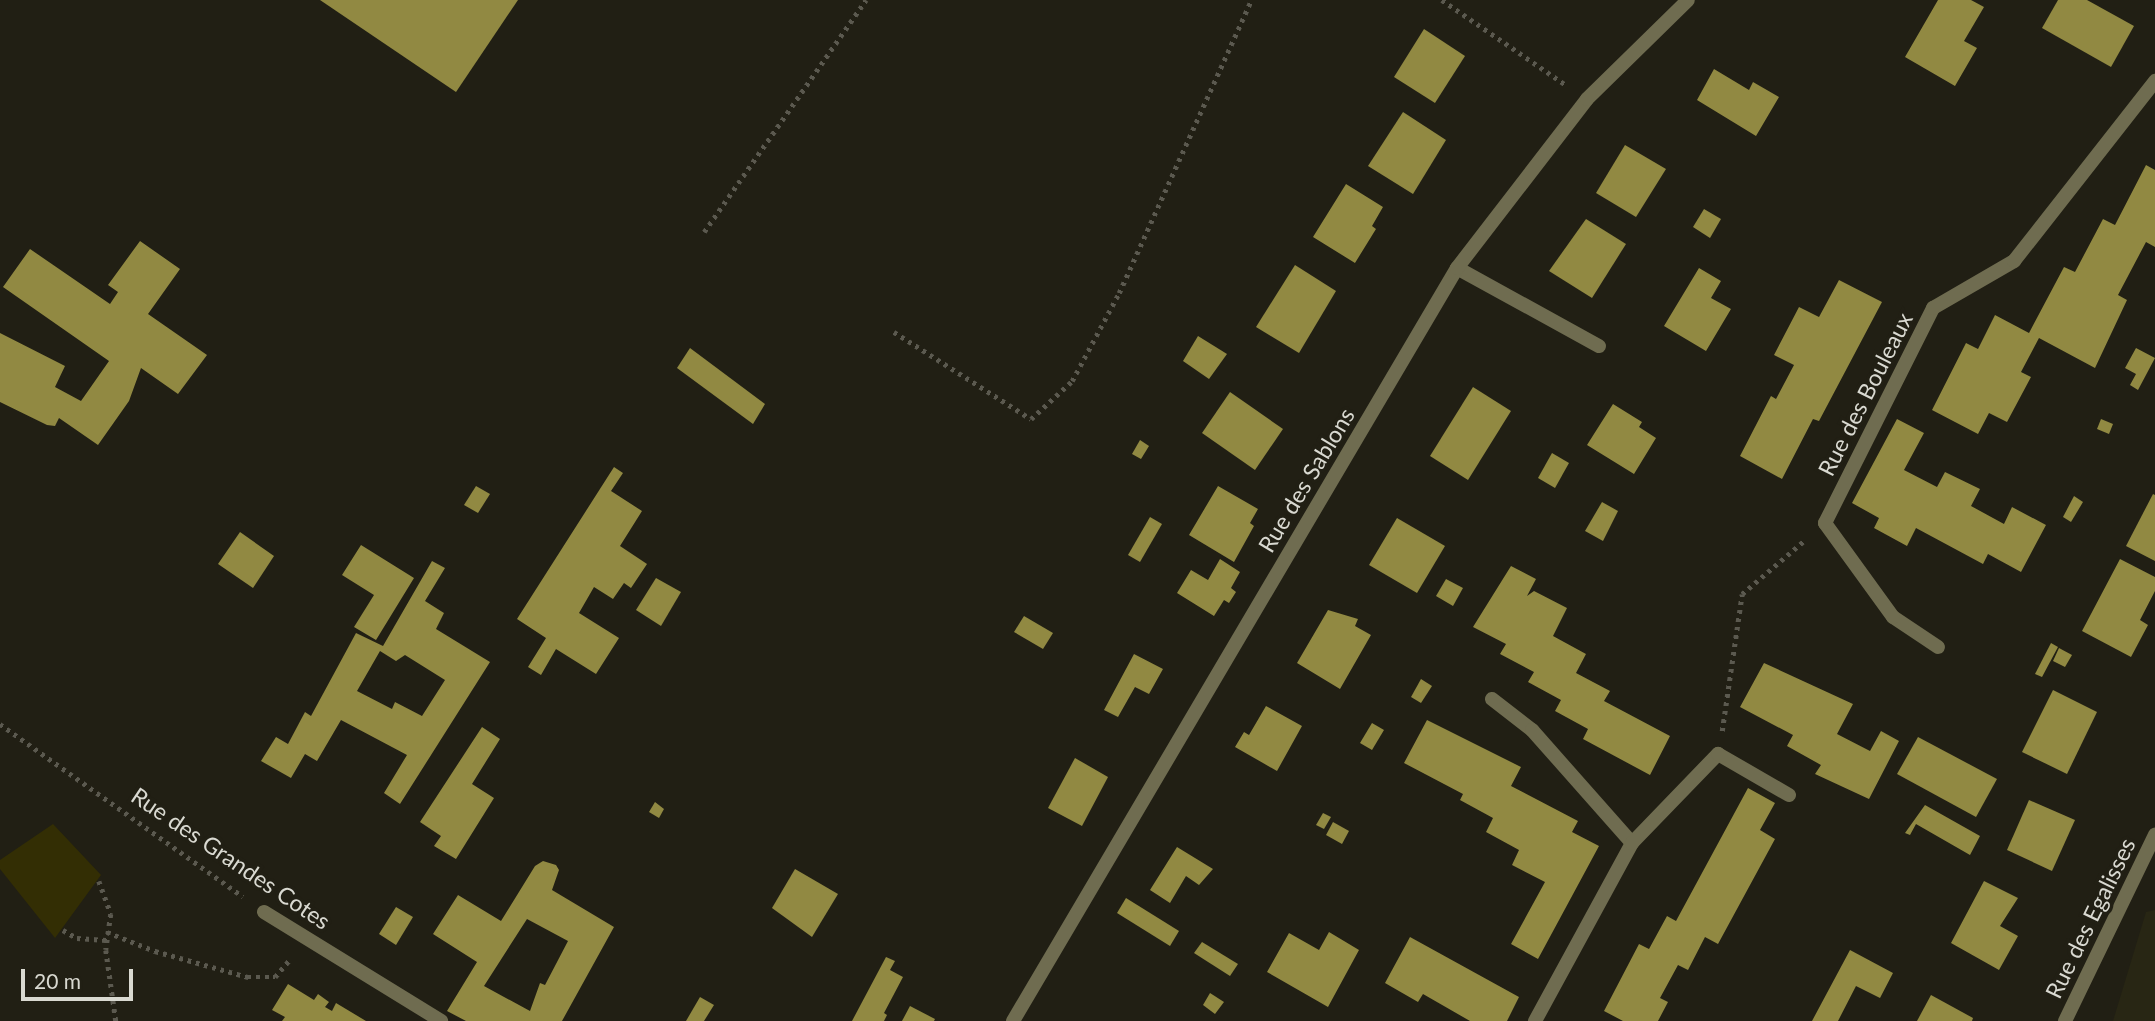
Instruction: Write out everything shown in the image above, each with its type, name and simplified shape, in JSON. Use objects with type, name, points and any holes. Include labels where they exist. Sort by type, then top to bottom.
[{"type":"street","name":"Rue des Sablons","points":[[1013,1021],[1457,268],[1587,99],[1688,0]]},
{"type":"street","name":"Rue des Bouleaux","points":[[1825,523],[1933,308],[2014,261],[2155,81]]},
{"type":"street","points":[[1457,268],[1599,346]]},
{"type":"street","points":[[1825,523],[1894,617],[1938,647]]},
{"type":"street","points":[[1492,699],[1532,730],[1632,843]]},
{"type":"street","points":[[1535,1021],[1632,843],[1718,754],[1789,795]]},
{"type":"street","name":"Rue des Egalisses","points":[[2066,1021],[2155,835]]},
{"type":"street","name":"Rue des Grandes Cotes","points":[[264,912],[442,1021]]},
{"type":"path","points":[[704,232],[866,0]]},
{"type":"path","points":[[894,332],[1031,419],[1072,381],[1119,293],[1251,0]]},
{"type":"path","points":[[1442,0],[1587,99]]},
{"type":"path","points":[[1718,754],[1742,594],[1825,523]]},
{"type":"path","name":"Rue des Grandes Cotes","points":[[0,724],[264,912]]},
{"type":"path","points":[[99,881],[111,914],[106,940],[116,1021]]},
{"type":"path","points":[[63,930],[77,939],[106,940]]},
{"type":"path","points":[[107,932],[155,951],[262,978],[275,977],[307,939]]},
{"type":"shaded area","points":[[53,824],[101,875],[55,938],[0,869],[0,860]]},
{"type":"shaded area","points":[[2155,910],[2155,1021],[2113,1021],[2146,912]]},
{"type":"building","points":[[320,0],[518,0],[456,92]]},
{"type":"building","points":[[1938,0],[1971,0],[1984,7],[1964,41],[1977,48],[1955,86],[1905,57]]},
{"type":"building","points":[[2058,0],[2087,0],[2134,26],[2111,67],[2042,28]]},
{"type":"building","points":[[1424,29],[1465,56],[1435,103],[1394,77]]},
{"type":"building","points":[[1714,69],[1749,90],[1753,82],[1779,97],[1756,136],[1697,100]]},
{"type":"building","points":[[1403,112],[1446,140],[1413,194],[1368,166]]},
{"type":"building","points":[[1625,145],[1666,169],[1636,217],[1596,193]]},
{"type":"building","points":[[2146,165],[2155,170],[2155,247],[2146,242],[2118,295],[2127,300],[2095,368],[2039,338],[2021,372],[2031,377],[2007,422],[1989,413],[1978,434],[1932,410],[1966,343],[1978,349],[1995,315],[2029,333],[2064,267],[2075,272],[2103,219],[2115,225]]},
{"type":"building","points":[[1346,184],[1383,207],[1372,226],[1376,229],[1355,263],[1313,237]]},
{"type":"building","points":[[1704,209],[1721,219],[1710,238],[1693,227]]},
{"type":"building","points":[[1586,219],[1626,244],[1592,298],[1549,271]]},
{"type":"building","points":[[140,241],[180,269],[148,314],[207,355],[178,394],[141,368],[129,401],[98,445],[59,418],[55,426],[47,425],[0,402],[0,333],[65,366],[55,387],[81,401],[109,361],[3,287],[30,249],[110,304],[118,292],[108,285]]},
{"type":"building","points":[[1295,265],[1336,291],[1299,353],[1256,327]]},
{"type":"building","points":[[1699,268],[1721,281],[1711,298],[1731,309],[1706,351],[1664,326]]},
{"type":"building","points":[[1839,280],[1882,302],[1819,421],[1813,419],[1782,479],[1740,456],[1771,396],[1776,399],[1794,365],[1774,355],[1799,307],[1819,317]]},
{"type":"building","points":[[1198,336],[1227,354],[1209,379],[1183,361]]},
{"type":"building","points":[[690,348],[765,404],[753,424],[677,368]]},
{"type":"building","points":[[2136,348],[2155,358],[2138,390],[2130,385],[2136,374],[2125,368]]},
{"type":"building","points":[[1473,387],[1511,411],[1468,480],[1430,456]]},
{"type":"building","points":[[1230,392],[1283,429],[1255,470],[1202,433]]},
{"type":"building","points":[[1613,404],[1642,422],[1639,427],[1656,438],[1634,474],[1587,445]]},
{"type":"building","points":[[1897,419],[1924,433],[1904,470],[1937,487],[1945,472],[1980,489],[1971,506],[2004,524],[2012,507],[2046,525],[2021,572],[1988,554],[1983,564],[1916,528],[1907,546],[1874,528],[1879,518],[1852,503]]},
{"type":"building","points":[[2101,419],[2113,424],[2109,434],[2097,429]]},
{"type":"building","points":[[1140,440],[1149,446],[1141,459],[1132,454]]},
{"type":"building","points":[[1552,453],[1569,463],[1555,488],[1538,478]]},
{"type":"building","points":[[614,467],[623,473],[611,491],[642,511],[620,546],[647,564],[631,588],[624,583],[613,599],[594,587],[579,613],[619,638],[596,674],[556,649],[541,675],[528,667],[546,638],[517,619]]},
{"type":"building","points":[[476,486],[490,494],[478,513],[464,505]]},
{"type":"building","points":[[1218,486],[1258,509],[1250,523],[1254,526],[1234,562],[1189,535]]},
{"type":"building","points":[[2153,494],[2155,495],[2155,561],[2126,546]]},
{"type":"building","points":[[2074,496],[2083,502],[2071,522],[2063,517]]},
{"type":"building","points":[[1602,502],[1618,511],[1603,541],[1585,531]]},
{"type":"building","points":[[1150,517],[1162,524],[1140,562],[1128,555]]},
{"type":"building","points":[[1397,518],[1445,546],[1417,593],[1369,565]]},
{"type":"building","points":[[240,532],[274,556],[253,588],[218,564]]},
{"type":"building","points":[[361,545],[414,578],[376,640],[354,627],[374,595],[342,575]]},
{"type":"building","points":[[1220,559],[1240,572],[1231,588],[1236,592],[1229,603],[1224,600],[1214,616],[1177,593],[1191,570],[1208,580]]},
{"type":"building","points":[[2120,559],[2155,577],[2155,591],[2140,620],[2148,625],[2131,657],[2082,631]]},
{"type":"building","points":[[432,561],[445,568],[425,601],[444,613],[436,629],[490,662],[400,804],[384,793],[407,755],[341,720],[317,761],[305,754],[291,778],[261,761],[276,737],[288,744],[305,712],[311,716],[356,633],[383,646]],"holes":[[[380,651],[396,661],[405,655],[445,680],[422,716],[395,702],[392,709],[357,691]]]},
{"type":"building","points":[[1511,566],[1536,579],[1527,596],[1534,591],[1567,608],[1553,636],[1586,654],[1576,673],[1610,691],[1604,701],[1670,736],[1650,775],[1583,739],[1588,729],[1555,711],[1561,700],[1528,682],[1534,672],[1500,654],[1506,644],[1473,627]]},
{"type":"building","points":[[656,578],[681,592],[661,626],[636,610]]},
{"type":"building","points":[[1446,579],[1463,588],[1453,606],[1436,596]]},
{"type":"building","points":[[1328,610],[1358,619],[1355,626],[1371,635],[1340,689],[1297,663]]},
{"type":"building","points":[[1024,616],[1053,633],[1043,649],[1014,632]]},
{"type":"building","points":[[2051,643],[2058,647],[2042,677],[2035,674]]},
{"type":"building","points":[[2059,648],[2072,655],[2065,667],[2053,661]]},
{"type":"building","points":[[1134,654],[1163,669],[1149,694],[1135,687],[1118,717],[1104,710]]},
{"type":"building","points":[[1764,663],[1853,704],[1837,734],[1870,751],[1881,731],[1899,741],[1869,799],[1815,774],[1821,765],[1787,746],[1793,735],[1740,707]]},
{"type":"building","points":[[1421,679],[1432,686],[1421,703],[1411,697]]},
{"type":"building","points":[[2053,690],[2097,712],[2067,774],[2022,752]]},
{"type":"building","points":[[1266,706],[1302,726],[1277,771],[1235,747],[1244,732],[1249,735]]},
{"type":"building","points":[[1427,720],[1521,767],[1511,786],[1578,821],[1572,832],[1599,846],[1538,959],[1511,944],[1545,882],[1512,865],[1519,850],[1486,832],[1493,818],[1460,800],[1463,794],[1404,763]]},
{"type":"building","points":[[1372,723],[1384,730],[1372,750],[1360,743]]},
{"type":"building","points":[[482,727],[500,739],[472,784],[494,798],[456,859],[434,846],[441,836],[420,822]]},
{"type":"building","points":[[1918,737],[1997,779],[1976,817],[1897,774]]},
{"type":"building","points":[[1075,758],[1108,777],[1082,826],[1048,808]]},
{"type":"building","points":[[1748,788],[1775,803],[1760,830],[1775,839],[1718,944],[1705,937],[1688,970],[1678,965],[1660,998],[1668,1002],[1658,1021],[1623,1021],[1604,1011],[1639,944],[1649,949],[1667,916],[1676,921]]},
{"type":"building","points":[[2029,800],[2075,820],[2052,871],[2007,850]]},
{"type":"building","points":[[655,802],[664,809],[659,818],[649,812]]},
{"type":"building","points":[[1925,805],[1980,836],[1970,855],[1916,824],[1910,835],[1905,833]]},
{"type":"building","points":[[1323,813],[1331,817],[1324,829],[1316,825]]},
{"type":"building","points":[[1333,822],[1349,831],[1342,844],[1326,835]]},
{"type":"building","points":[[1177,847],[1213,869],[1199,885],[1186,876],[1170,903],[1150,890]]},
{"type":"building","points":[[543,861],[556,865],[559,870],[552,890],[614,927],[562,1021],[466,1021],[447,1011],[477,962],[433,934],[458,895],[501,921],[535,866]],"holes":[[[527,919],[568,941],[545,985],[540,983],[530,1011],[484,986]]]},
{"type":"building","points":[[795,869],[838,894],[812,937],[772,908]]},
{"type":"building","points":[[1984,881],[2018,898],[2000,926],[2018,936],[1999,970],[1951,943]]},
{"type":"building","points":[[1126,898],[1179,931],[1170,946],[1117,913]]},
{"type":"building","points":[[396,907],[413,917],[396,945],[379,934]]},
{"type":"building","points":[[1329,932],[1359,950],[1328,1007],[1267,972],[1289,933],[1319,950]]},
{"type":"building","points":[[1410,937],[1519,997],[1507,1021],[1470,1021],[1423,994],[1418,1002],[1385,983]]},
{"type":"building","points":[[1202,942],[1238,964],[1230,976],[1194,953]]},
{"type":"building","points":[[1850,950],[1893,973],[1880,998],[1856,986],[1838,1021],[1812,1021]]},
{"type":"building","points":[[886,957],[895,961],[890,970],[903,977],[884,1013],[887,1015],[884,1021],[852,1021]]},
{"type":"building","points":[[288,984],[314,1000],[318,994],[329,1002],[325,1007],[332,1011],[336,1003],[366,1021],[282,1021],[285,1017],[272,1010]]},
{"type":"building","points":[[1210,993],[1224,1002],[1215,1014],[1203,1005]]},
{"type":"building","points":[[1931,995],[1973,1018],[1972,1021],[1917,1021]]},
{"type":"building","points":[[700,997],[714,1005],[704,1021],[686,1021]]},
{"type":"building","points":[[910,1006],[935,1019],[934,1021],[902,1021]]}]
